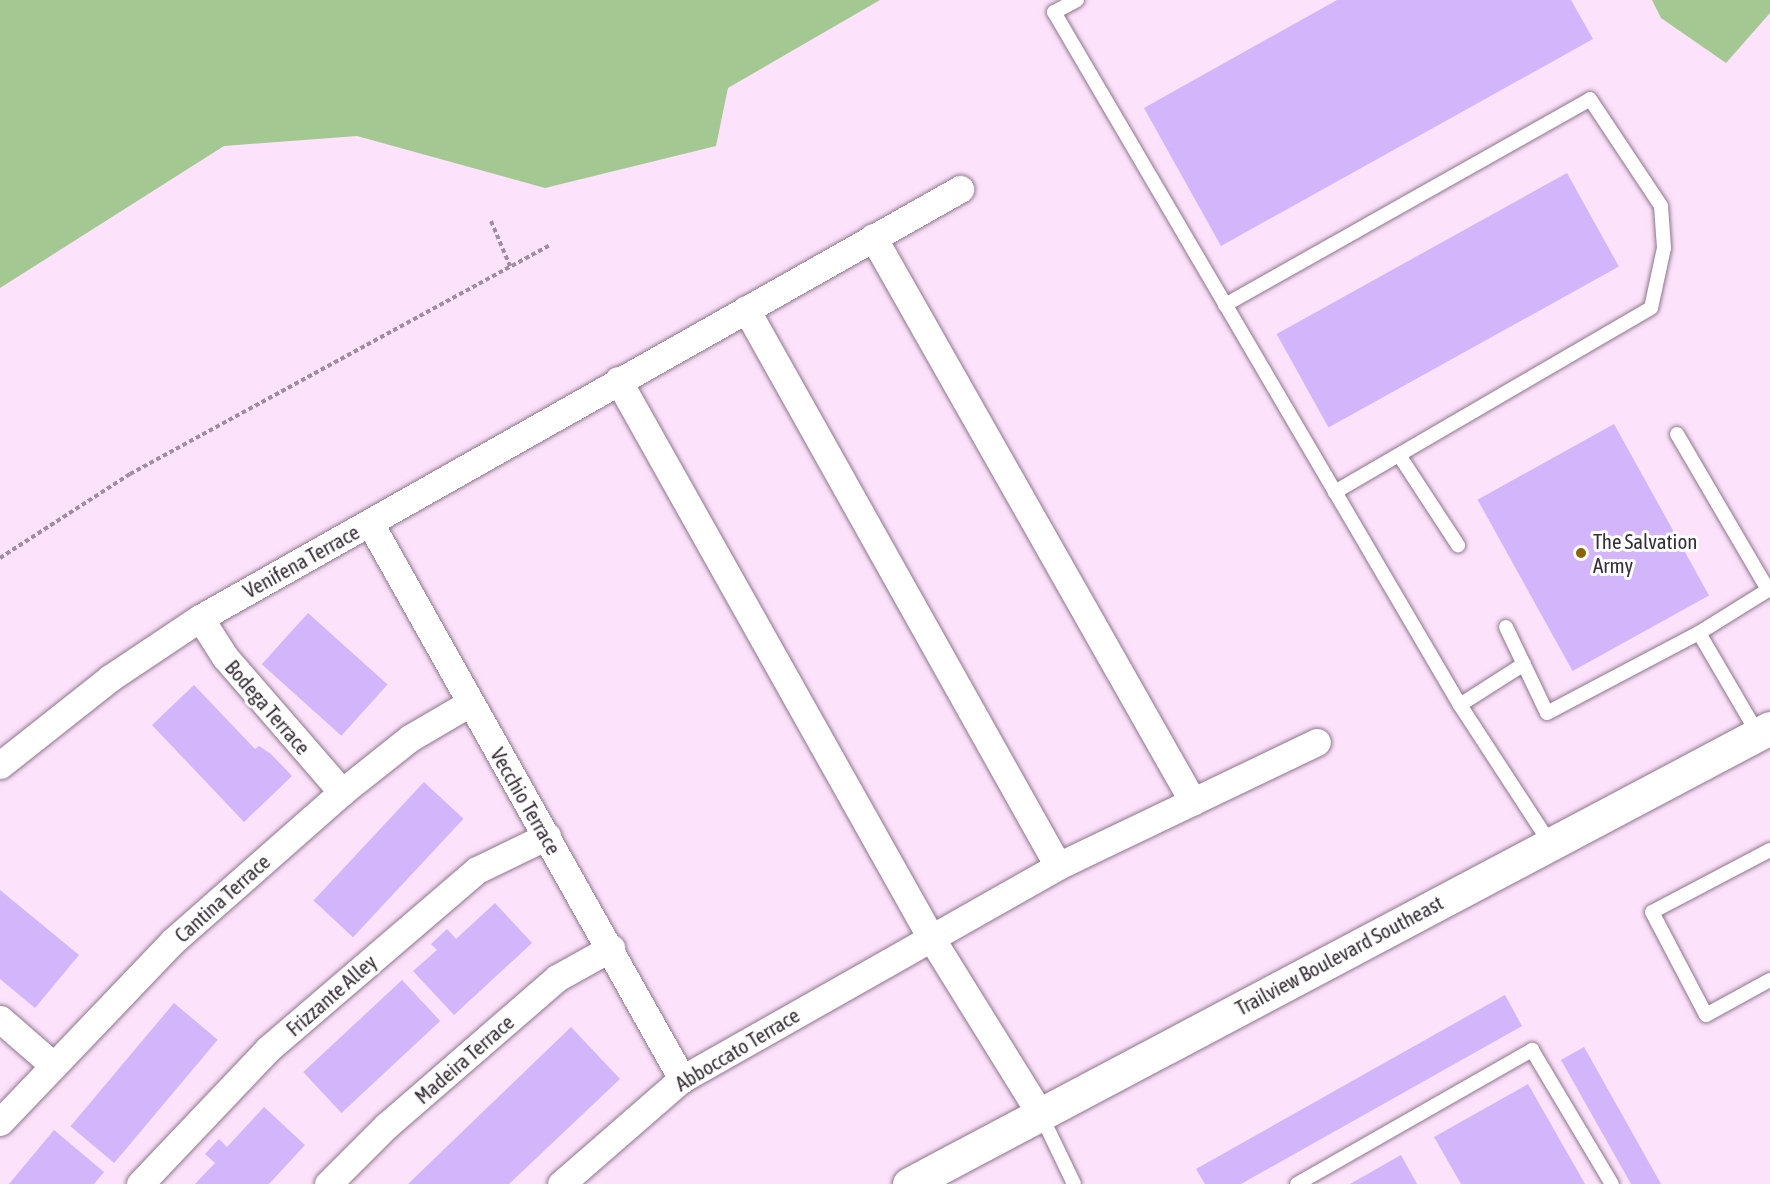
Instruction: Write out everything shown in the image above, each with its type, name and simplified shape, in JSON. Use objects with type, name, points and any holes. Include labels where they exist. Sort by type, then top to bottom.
[{"type":"street","name":"Venifena Terrace","points":[[0,765],[110,678],[200,618],[960,189]]},
{"type":"street","points":[[873,237],[1193,802]]},
{"type":"street","points":[[746,309],[1058,866]]},
{"type":"street","points":[[618,380],[930,936],[1041,1115]]},
{"type":"street","name":"Vecchio Terrace","points":[[370,523],[470,703],[611,948],[682,1079]]},
{"type":"street","name":"Bodega Terrace","points":[[200,618],[225,657],[342,792]]},
{"type":"street","name":"Cantina Terrace","points":[[0,1122],[173,941],[342,792],[410,738],[470,703]]},
{"type":"street","name":"Trailview Boulevard Southeast","points":[[909,1184],[1764,731]]},
{"type":"street","name":"Abboccato Terrace","points":[[561,1184],[682,1079],[930,936],[1058,866],[1317,742]]},
{"type":"street","name":"Frizzante Alley","points":[[140,1184],[268,1049],[477,870],[547,836]]},
{"type":"street","name":"Madeira Terrace","points":[[336,1181],[557,978],[611,948]]},
{"type":"street","points":[[0,1019],[53,1065]]},
{"type":"lane","points":[[1045,0],[1460,705],[1550,843]]},
{"type":"lane","points":[[1054,12],[1077,0]]},
{"type":"lane","points":[[1226,305],[1590,99],[1661,206],[1664,248],[1651,308],[1335,492]]},
{"type":"lane","points":[[1506,627],[1548,713],[1699,633],[1768,590],[1677,434]]},
{"type":"lane","points":[[1399,455],[1458,545]]},
{"type":"lane","points":[[1699,633],[1764,731]]},
{"type":"lane","points":[[1460,705],[1524,664]]},
{"type":"lane","points":[[1770,850],[1652,912],[1706,1015],[1770,980]]},
{"type":"lane","points":[[1297,1184],[1532,1050],[1612,1184]]},
{"type":"lane","points":[[1041,1115],[1074,1184]]},
{"type":"path","points":[[491,222],[510,266]]},
{"type":"path","points":[[0,558],[80,503],[549,246]]},
{"type":"green space","points":[[0,0],[880,0],[728,88],[716,146],[545,188],[357,136],[224,146],[0,288]]},
{"type":"green space","points":[[1652,0],[1770,0],[1770,13],[1726,63],[1661,18]]},
{"type":"building","points":[[1337,0],[1571,0],[1593,39],[1221,246],[1144,108]]},
{"type":"building","points":[[1567,173],[1619,267],[1329,428],[1277,334]]},
{"type":"building","points":[[1614,424],[1709,595],[1573,671],[1478,500]]},
{"type":"building","points":[[308,613],[388,685],[341,736],[262,664]]},
{"type":"building","points":[[194,685],[255,749],[259,746],[271,754],[292,776],[244,822],[152,725]]},
{"type":"building","points":[[424,782],[463,819],[353,937],[314,900]]},
{"type":"building","points":[[0,890],[79,955],[35,1008],[0,979]]},
{"type":"building","points":[[495,903],[532,943],[454,1015],[413,971],[437,950],[431,944],[447,929],[456,939]]},
{"type":"building","points":[[402,980],[440,1021],[341,1113],[303,1072]]},
{"type":"building","points":[[1505,995],[1522,1026],[1241,1184],[1205,1184],[1196,1169]]},
{"type":"building","points":[[174,1003],[218,1040],[114,1163],[71,1126]]},
{"type":"building","points":[[571,1027],[620,1079],[509,1184],[408,1184]]},
{"type":"building","points":[[1584,1047],[1661,1184],[1631,1184],[1561,1060]]},
{"type":"building","points":[[1528,1084],[1585,1184],[1461,1184],[1434,1137]]},
{"type":"building","points":[[264,1107],[305,1145],[269,1184],[195,1184],[215,1163],[205,1154],[219,1139],[227,1147]]},
{"type":"building","points":[[54,1130],[104,1172],[94,1184],[9,1184]]},
{"type":"building","points":[[1401,1155],[1417,1184],[1350,1184]]},
{"type":"place","name":"The Salvation Army","points":[[1581,553]]}]
